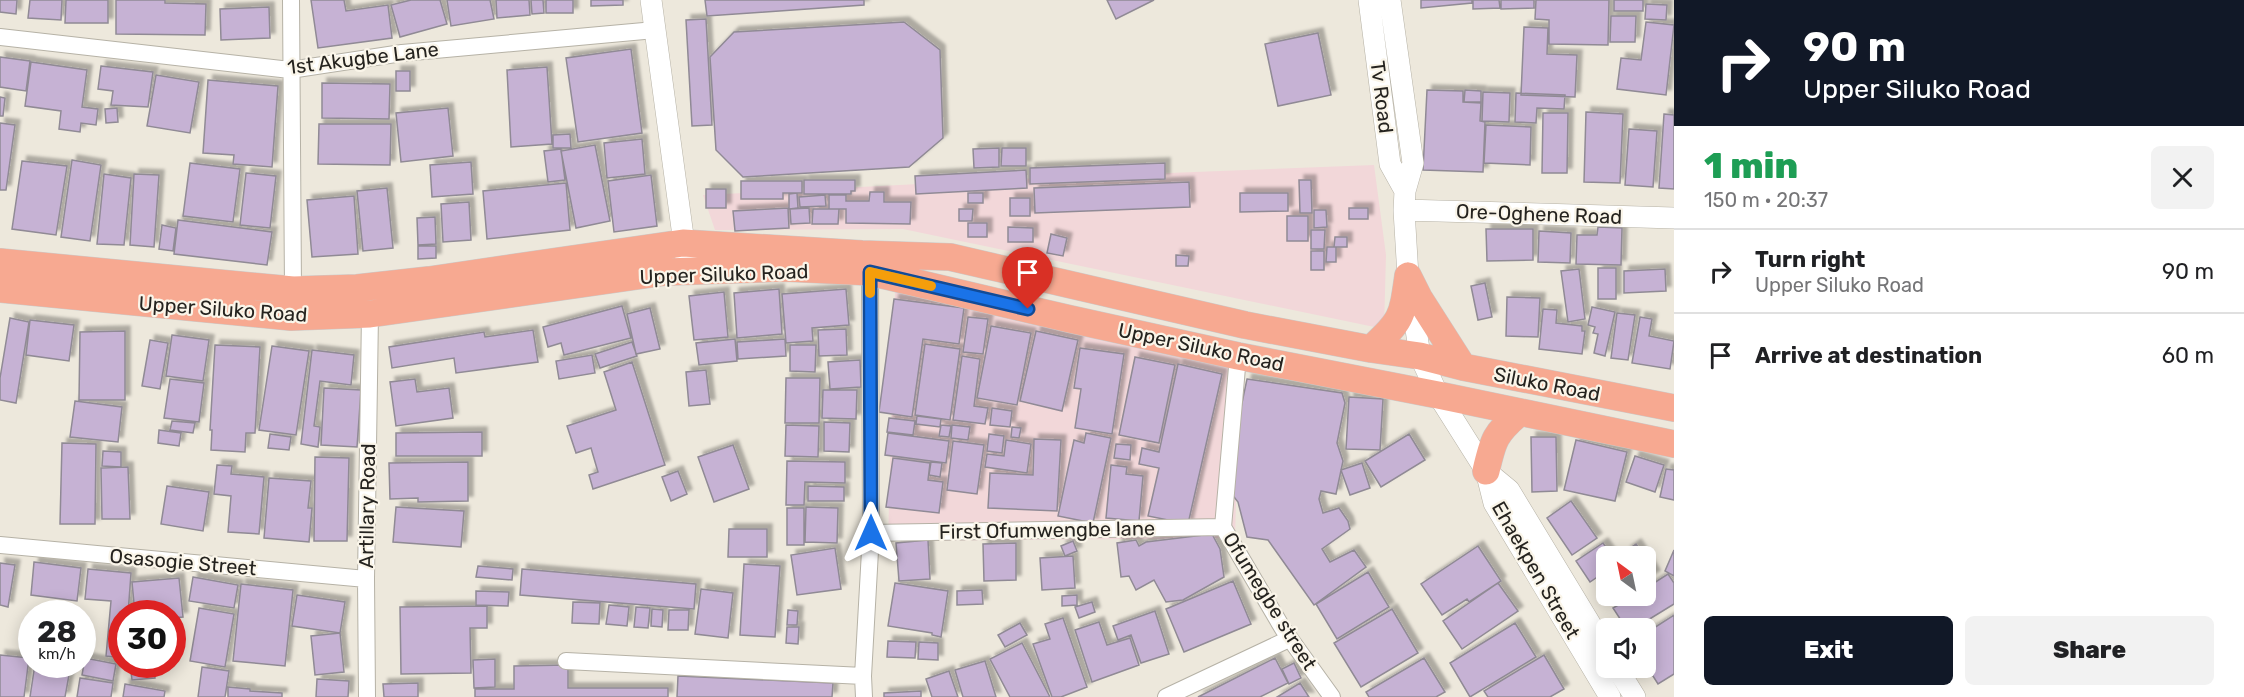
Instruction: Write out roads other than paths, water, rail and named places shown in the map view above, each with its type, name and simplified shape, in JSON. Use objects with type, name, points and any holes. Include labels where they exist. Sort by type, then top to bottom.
[{"type":"main road","name":"Upper Siluko Road","points":[[0,262],[293,290],[357,288],[429,280],[683,243],[950,257],[1222,320],[1371,349],[1420,356]]},
{"type":"main road","name":"Upper Siluko Road","points":[[0,289],[291,317],[370,314],[689,270],[786,268],[870,272],[1070,320],[1438,395]]},
{"type":"main road","points":[[1371,349],[1396,325],[1400,317],[1408,276]]},
{"type":"main road","points":[[1408,276],[1419,298],[1463,367]]},
{"type":"main road","name":"Siluko Road","points":[[1420,356],[1463,367],[1674,408]]},
{"type":"main road","name":"Siluko Road","points":[[1438,395],[1674,444]]},
{"type":"main road","points":[[1486,471],[1492,442],[1502,427],[1520,412]]},
{"type":"street","points":[[291,0],[293,290]]},
{"type":"street","points":[[651,0],[683,243],[689,270]]},
{"type":"street","name":"Tv Road","points":[[1370,0],[1390,164],[1404,200]]},
{"type":"street","name":"Tv Road","points":[[1390,0],[1413,163],[1404,200],[1408,276],[1420,356]]},
{"type":"street","name":"1st Akugbe Lane","points":[[0,37],[290,70],[402,53],[655,30]]},
{"type":"street","name":"Ore-Oghene Road","points":[[1404,200],[1674,218]]},
{"type":"street","points":[[864,697],[863,676],[871,533],[870,272]]},
{"type":"street","name":"Artillary Road","points":[[367,697],[366,579],[370,314]]},
{"type":"street","name":"Ofumegbe street","points":[[1238,356],[1223,527],[1289,639],[1332,697]]},
{"type":"street","name":"Ehaekpen Street","points":[[1420,356],[1438,395],[1486,471],[1509,490],[1596,634]]},
{"type":"street","name":"Ehaekpen Street","points":[[1486,471],[1494,503],[1610,697]]},
{"type":"street","name":"First Ofumwengbe lane","points":[[871,533],[1223,527]]},
{"type":"street","name":"Osasogie Street","points":[[0,545],[366,579]]},
{"type":"street","points":[[1166,697],[1289,639]]},
{"type":"street","points":[[566,661],[863,676]]},
{"type":"street","points":[[1623,678],[1635,697]]}]
